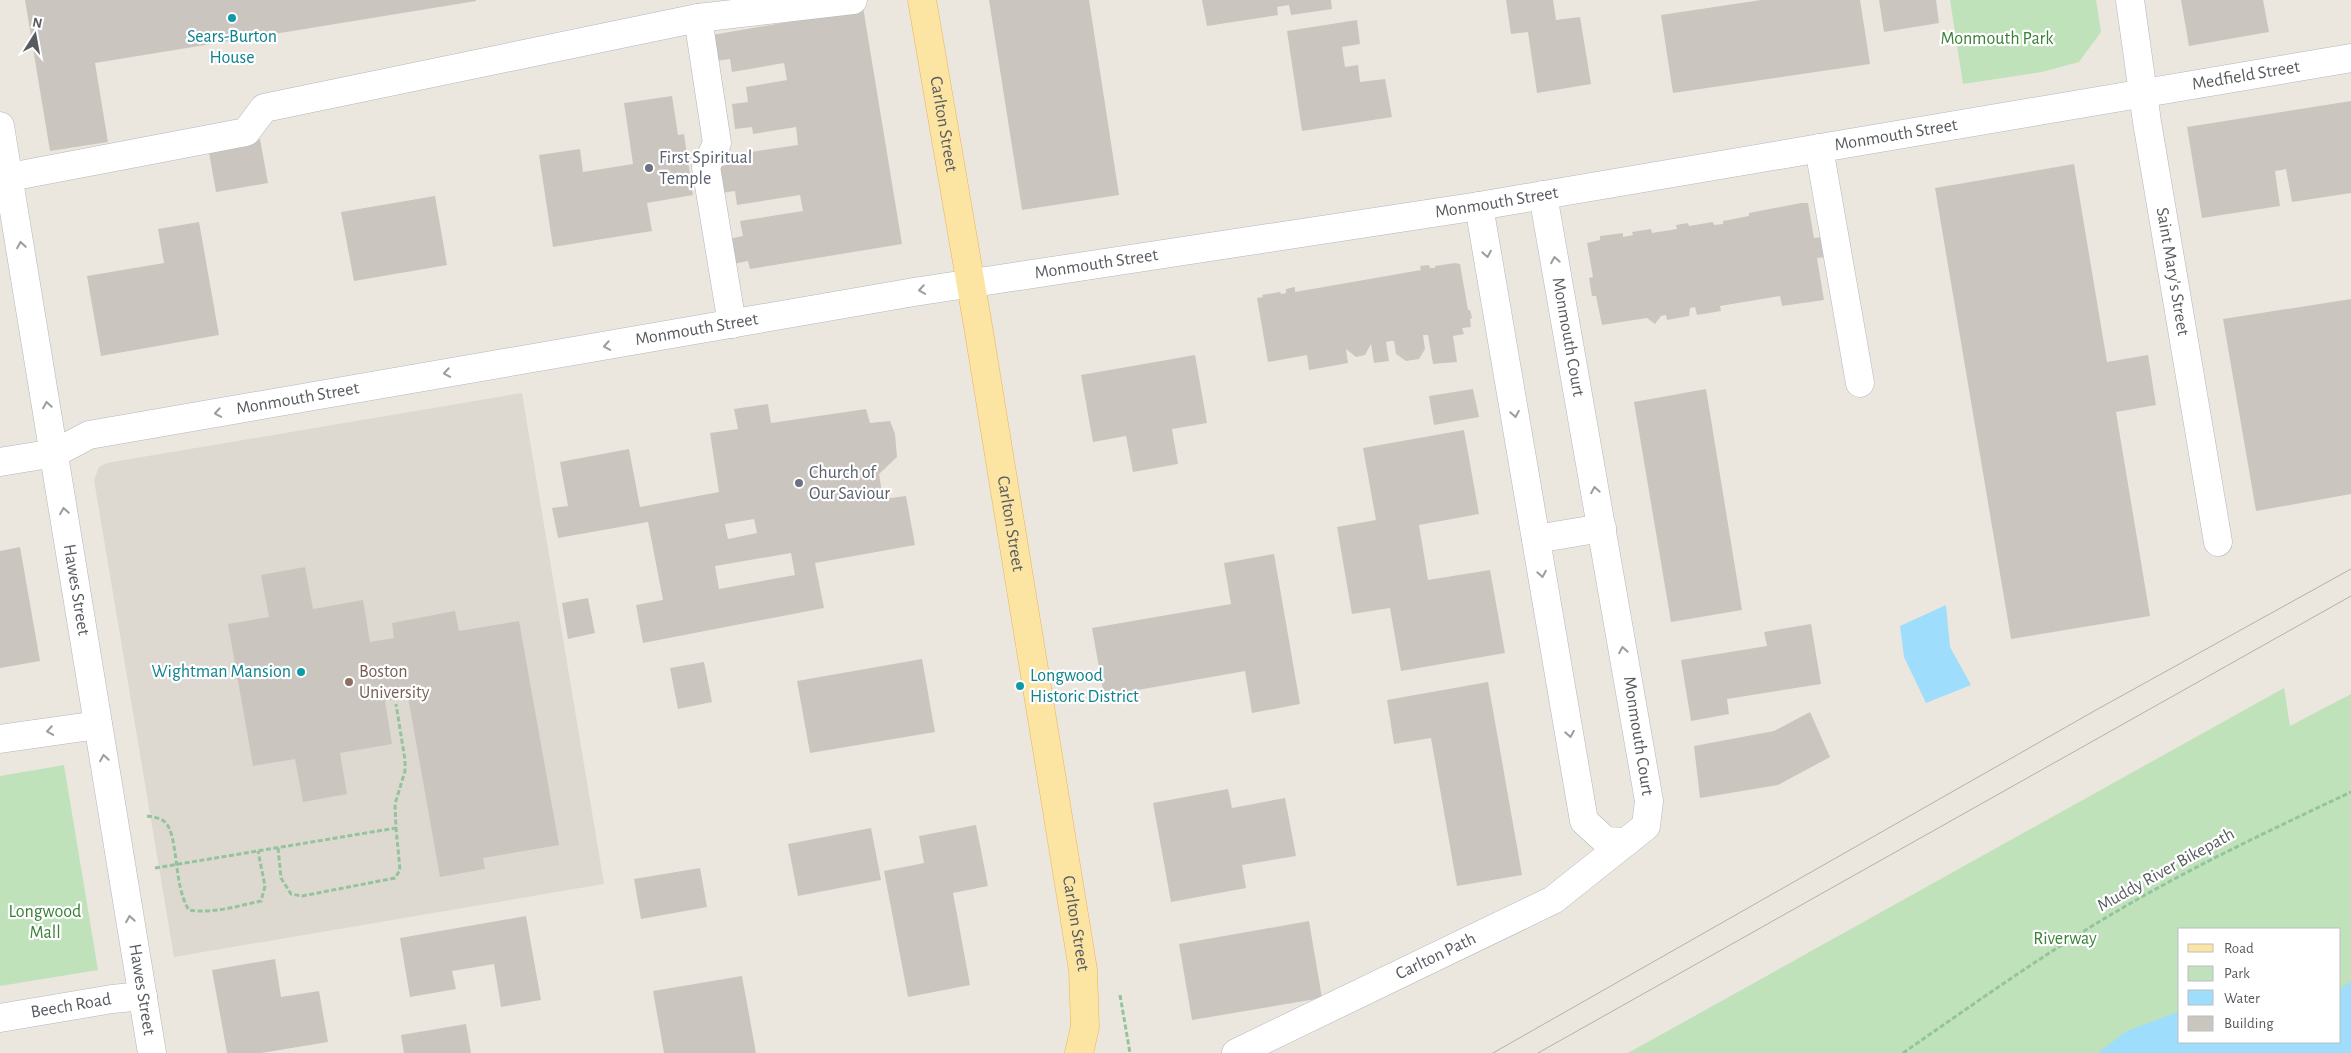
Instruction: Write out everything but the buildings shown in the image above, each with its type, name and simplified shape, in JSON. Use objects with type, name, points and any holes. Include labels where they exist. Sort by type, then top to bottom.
[{"type":"main road","name":"Carlton Street","points":[[922,0],[1083,970],[1086,1003],[1085,1027],[1080,1051]]},
{"type":"street","points":[[10,177],[246,132],[264,108],[698,18],[853,0]]},
{"type":"street","name":"Saint Mary's Street","points":[[2130,0],[2142,93],[2218,542]]},
{"type":"street","points":[[698,18],[717,143],[706,167],[732,324]]},
{"type":"street","name":"Medfield Street","points":[[2142,93],[2351,58]]},
{"type":"street","name":"Monmouth Street","points":[[0,462],[55,453],[89,435],[970,283],[1479,206],[2142,93]]},
{"type":"street","name":"Hawes Street","points":[[0,126],[10,177],[152,1053]]},
{"type":"street","points":[[1819,148],[1860,383]]},
{"type":"street","name":"Monmouth Court","points":[[1543,195],[1650,801],[1646,826],[1626,842]]},
{"type":"street","points":[[1479,206],[1584,820],[1606,841],[1626,842]]},
{"type":"street","points":[[1536,539],[1602,528]]},
{"type":"street","points":[[0,739],[98,725]]},
{"type":"street","name":"Carlton Path","points":[[1236,1053],[1553,900],[1626,842]]},
{"type":"street","name":"Beech Road","points":[[0,1018],[143,996]]},
{"type":"path","points":[[278,848],[284,884],[291,894],[302,896],[395,878],[400,870],[395,804],[405,772],[405,760],[396,704]]},
{"type":"path","name":"Muddy River Bikepath","points":[[1903,1053],[2032,963],[2131,903],[2238,846],[2351,792]]},
{"type":"path","points":[[144,815],[164,820],[170,829],[180,893],[189,910],[214,911],[261,901],[265,886],[258,851]]},
{"type":"path","points":[[152,868],[396,828]]},
{"type":"path","points":[[1119,986],[1130,1053]]},
{"type":"shaded area","name":"Boston University","points":[[522,393],[604,884],[174,957],[94,480],[99,467],[107,463]]},
{"type":"green space","name":"Monmouth Park","points":[[1950,0],[2096,0],[2101,32],[2079,62],[2042,72],[1963,84]]},
{"type":"green space","name":"Riverway","points":[[2284,688],[2290,726],[2351,694],[2351,1053],[1628,1053]]},
{"type":"green space","name":"Longwood Mall","points":[[64,765],[98,970],[0,986],[0,776]]},
{"type":"water","points":[[1946,605],[1950,647],[1971,685],[1926,703],[1904,657],[1900,626]]},
{"type":"water","points":[[2351,981],[2351,1053],[2098,1053],[2127,1031],[2178,1012],[2178,1043],[2341,1043],[2341,988]]},
{"type":"tram line","points":[[1493,1053],[2096,710],[2351,569]]},
{"type":"tram line","points":[[1538,1053],[2351,596]]},
{"type":"place","name":"Sears-Burton House","points":[[232,18]]},
{"type":"place","name":"First Spiritual Temple","points":[[649,168]]},
{"type":"place","name":"Church of Our Saviour","points":[[799,483]]},
{"type":"place","name":"Wightman Mansion","points":[[301,672]]},
{"type":"place","name":"Boston University","points":[[349,682]]},
{"type":"place","name":"Longwood Historic District","points":[[1020,686]]}]
